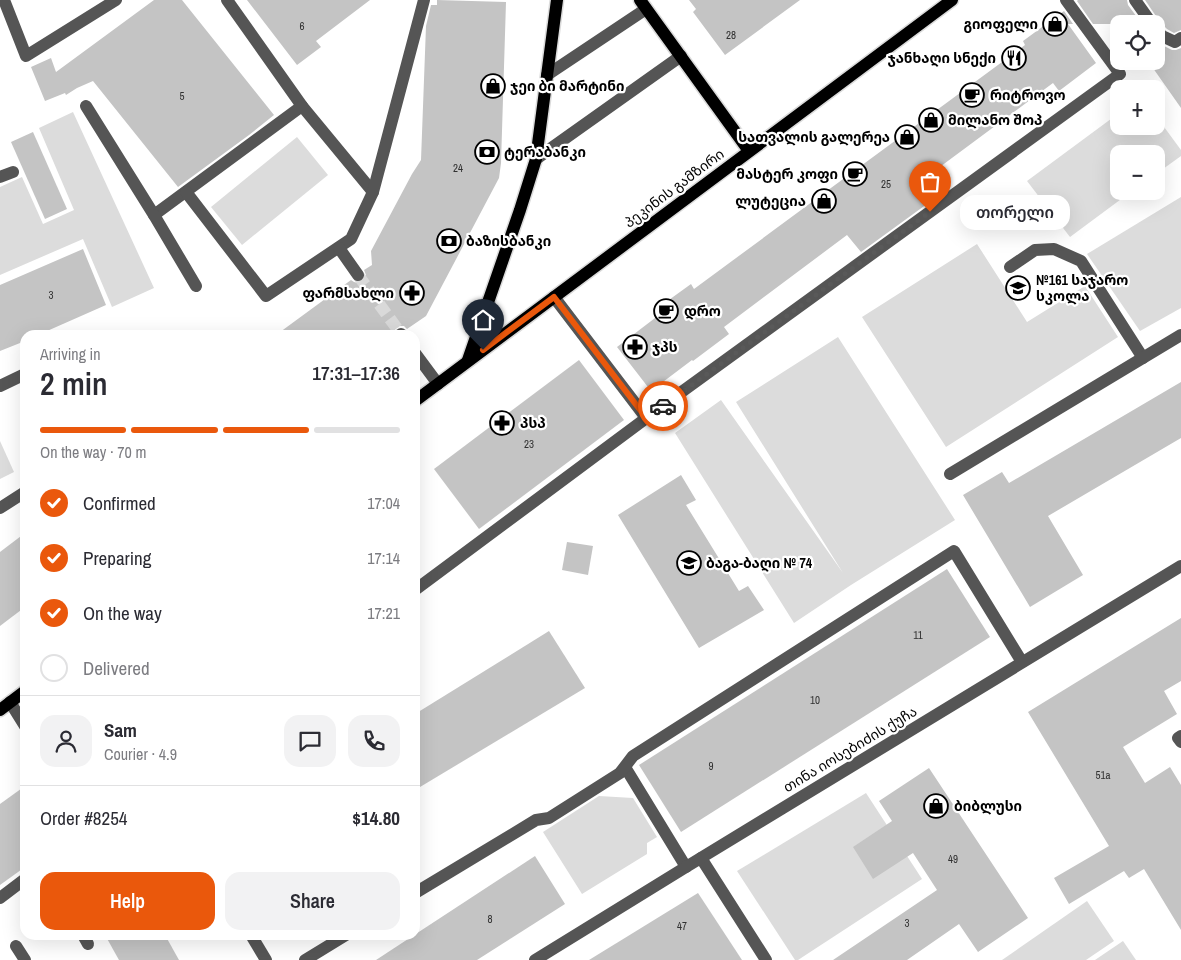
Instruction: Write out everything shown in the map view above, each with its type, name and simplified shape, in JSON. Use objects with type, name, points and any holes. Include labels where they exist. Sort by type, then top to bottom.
[{"type":"main road","points":[[468,360],[536,159],[557,0]]},
{"type":"main road","name":"პეკინის გამზირი","points":[[420,397],[952,0]]},
{"type":"main road","points":[[643,4],[749,151]]},
{"type":"main road","points":[[5,706],[20,695]]},
{"type":"street","points":[[4,9],[26,56],[116,0]]},
{"type":"street","points":[[227,0],[302,106],[373,192]]},
{"type":"street","points":[[186,192],[266,296],[351,240],[373,192],[424,0]]},
{"type":"street","points":[[420,586],[1120,74],[1066,0]]},
{"type":"street","points":[[1135,0],[1146,15]]},
{"type":"street","points":[[547,75],[643,4]]},
{"type":"street","points":[[1165,37],[1175,42],[1181,38]]},
{"type":"street","points":[[536,159],[681,56]]},
{"type":"street","points":[[86,106],[196,286]]},
{"type":"street","points":[[154,215],[302,106]]},
{"type":"street","points":[[0,177],[13,172]]},
{"type":"street","points":[[339,248],[358,275]]},
{"type":"street","points":[[1010,267],[1035,250],[1054,249],[1081,261],[1143,358]]},
{"type":"street","points":[[554,297],[647,419]]},
{"type":"street","points":[[950,474],[1181,335]]},
{"type":"street","points":[[420,360],[438,384]]},
{"type":"street","points":[[0,386],[20,376]]},
{"type":"street","points":[[0,508],[20,495]]},
{"type":"street","points":[[420,890],[536,820],[549,818],[620,773],[633,756],[954,551],[1022,662]]},
{"type":"street","name":"თინა იოსებიძის ქუჩა","points":[[535,960],[1181,566]]},
{"type":"street","points":[[5,706],[20,721]]},
{"type":"street","points":[[1181,736],[1178,738],[1181,742]]},
{"type":"street","points":[[624,767],[686,867]]},
{"type":"street","points":[[701,858],[766,960]]},
{"type":"street","points":[[0,898],[20,883]]},
{"type":"street","points":[[254,940],[266,960]]},
{"type":"street","points":[[305,960],[338,940]]},
{"type":"street","points":[[16,946],[25,960]]},
{"type":"shaded area","points":[[73,112],[154,288],[112,307],[83,239],[0,275],[0,187],[22,177],[43,224],[74,210],[39,128]]},
{"type":"shaded area","points":[[1110,120],[1110,135],[1165,135],[1165,128],[1181,150],[1181,156],[1165,168],[1165,145],[1110,145],[1110,200],[1120,200],[1070,237],[1027,181]]},
{"type":"shaded area","points":[[297,137],[328,175],[242,245],[211,207]]},
{"type":"shaded area","points":[[1181,197],[1181,308],[1140,331],[1087,254]]},
{"type":"shaded area","points":[[977,244],[1027,322],[1085,286],[1118,337],[946,447],[862,317]]},
{"type":"shaded area","points":[[838,337],[955,520],[794,623],[675,433],[721,400],[843,573],[736,402]]},
{"type":"shaded area","points":[[0,441],[14,472],[0,479]]},
{"type":"shaded area","points":[[866,793],[922,879],[798,960],[795,960],[737,871]]},
{"type":"shaded area","points":[[599,796],[633,798],[657,837],[647,843],[647,854],[582,894],[543,832]]},
{"type":"shaded area","points":[[1087,901],[1114,941],[1086,960],[1002,960]]},
{"type":"shaded area","points":[[1123,941],[1136,960],[1095,960]]},
{"type":"building","points":[[154,0],[182,0],[274,115],[178,187],[93,81],[66,95],[65,93],[45,101],[31,67],[51,58],[56,72]]},
{"type":"building","points":[[247,0],[370,0],[316,41],[321,47],[297,65]]},
{"type":"building","points":[[437,0],[506,2],[499,178],[426,316],[407,329],[404,326],[398,326],[395,330],[283,330],[351,280],[358,283],[363,281],[366,275],[364,270],[372,265],[371,251],[421,160],[426,26],[431,5],[437,5]]},
{"type":"building","points":[[689,0],[800,0],[725,55],[693,12],[696,9]]},
{"type":"building","points":[[1127,0],[1128,5],[1135,15],[1110,15],[1110,24],[1093,24],[1077,1]]},
{"type":"building","points":[[1145,0],[1181,0],[1181,30],[1174,33],[1167,29],[1165,27],[1165,15],[1155,15]]},
{"type":"building","points":[[1064,11],[1073,24],[1068,24],[1096,63],[1059,91],[1053,83],[929,175],[942,193],[861,252],[847,235],[724,327],[729,334],[651,391],[617,347],[659,315],[655,310],[691,284],[694,289],[1025,45],[1023,41]]},
{"type":"building","points":[[1165,46],[1172,50],[1181,48],[1181,108],[1165,85],[1165,80],[1161,80],[1154,70],[1165,70]]},
{"type":"building","points":[[33,132],[67,209],[45,219],[11,142]]},
{"type":"building","points":[[83,249],[106,305],[49,330],[20,330],[20,343],[0,351],[0,285]]},
{"type":"building","points":[[579,360],[624,420],[479,529],[434,469]]},
{"type":"building","points":[[1181,382],[1181,438],[1048,516],[1083,575],[1030,607],[963,495],[1002,472],[1009,483]]},
{"type":"building","points":[[681,475],[696,500],[686,505],[739,591],[748,586],[764,610],[699,648],[618,515]]},
{"type":"building","points":[[20,537],[20,611],[0,626],[0,552]]},
{"type":"building","points":[[567,542],[593,546],[588,575],[562,570]]},
{"type":"building","points":[[947,569],[990,637],[681,832],[639,765]]},
{"type":"building","points":[[1181,618],[1181,681],[1164,691],[1177,714],[1123,747],[1145,783],[1170,767],[1181,785],[1181,930],[1144,869],[1129,878],[1124,871],[1069,904],[1054,878],[1109,846],[1028,712]]},
{"type":"building","points":[[549,631],[585,688],[420,787],[420,711]]},
{"type":"building","points":[[929,768],[1028,918],[978,952],[959,924],[907,960],[833,960],[937,890],[913,853],[873,879],[853,847],[892,821],[879,801]]},
{"type":"building","points":[[20,790],[20,871],[0,885],[0,804]]},
{"type":"building","points":[[535,856],[565,904],[477,960],[376,960],[407,940],[420,940],[420,931]]},
{"type":"building","points":[[698,893],[742,960],[589,960]]},
{"type":"building","points":[[108,940],[168,940],[179,960],[119,960]]},
{"type":"tunnel","points":[[358,275],[398,330]]},
{"type":"way so far","points":[[663,406],[930,212]]},
{"type":"place","name":"გიოფელი","points":[[1055,24]]},
{"type":"place","name":"ჯანხაღი სნექი","points":[[1014,58]]},
{"type":"place","name":"ჯეი ბი მარტინი","points":[[493,86]]},
{"type":"place","name":"რიტროვო","points":[[972,95]]},
{"type":"place","name":"მილანო შოპ","points":[[931,120]]},
{"type":"place","name":"სათვალის გალერეა","points":[[907,137]]},
{"type":"place","name":"ტერაბანკი","points":[[487,152]]},
{"type":"place","name":"მასტერ კოფი","points":[[855,174]]},
{"type":"place","name":"ლუტეცია","points":[[824,201]]},
{"type":"place","name":"თორელი","points":[[930,212]]},
{"type":"place","name":"ბაზისბანკი","points":[[449,241]]},
{"type":"place","name":"№161 საჯარო სკოლა","points":[[1018,288]]},
{"type":"place","name":"ფარმსახლი","points":[[412,293]]},
{"type":"place","name":"დრო","points":[[666,311]]},
{"type":"place","name":"ჯპს","points":[[635,347]]},
{"type":"place","name":"პსპ","points":[[502,423]]},
{"type":"place","name":"ბაგა-ბაღი № 74","points":[[689,563]]},
{"type":"place","name":"ბიბლუსი","points":[[936,806]]},
{"type":"route","points":[[483,350],[554,297],[647,419],[663,406]]}]
